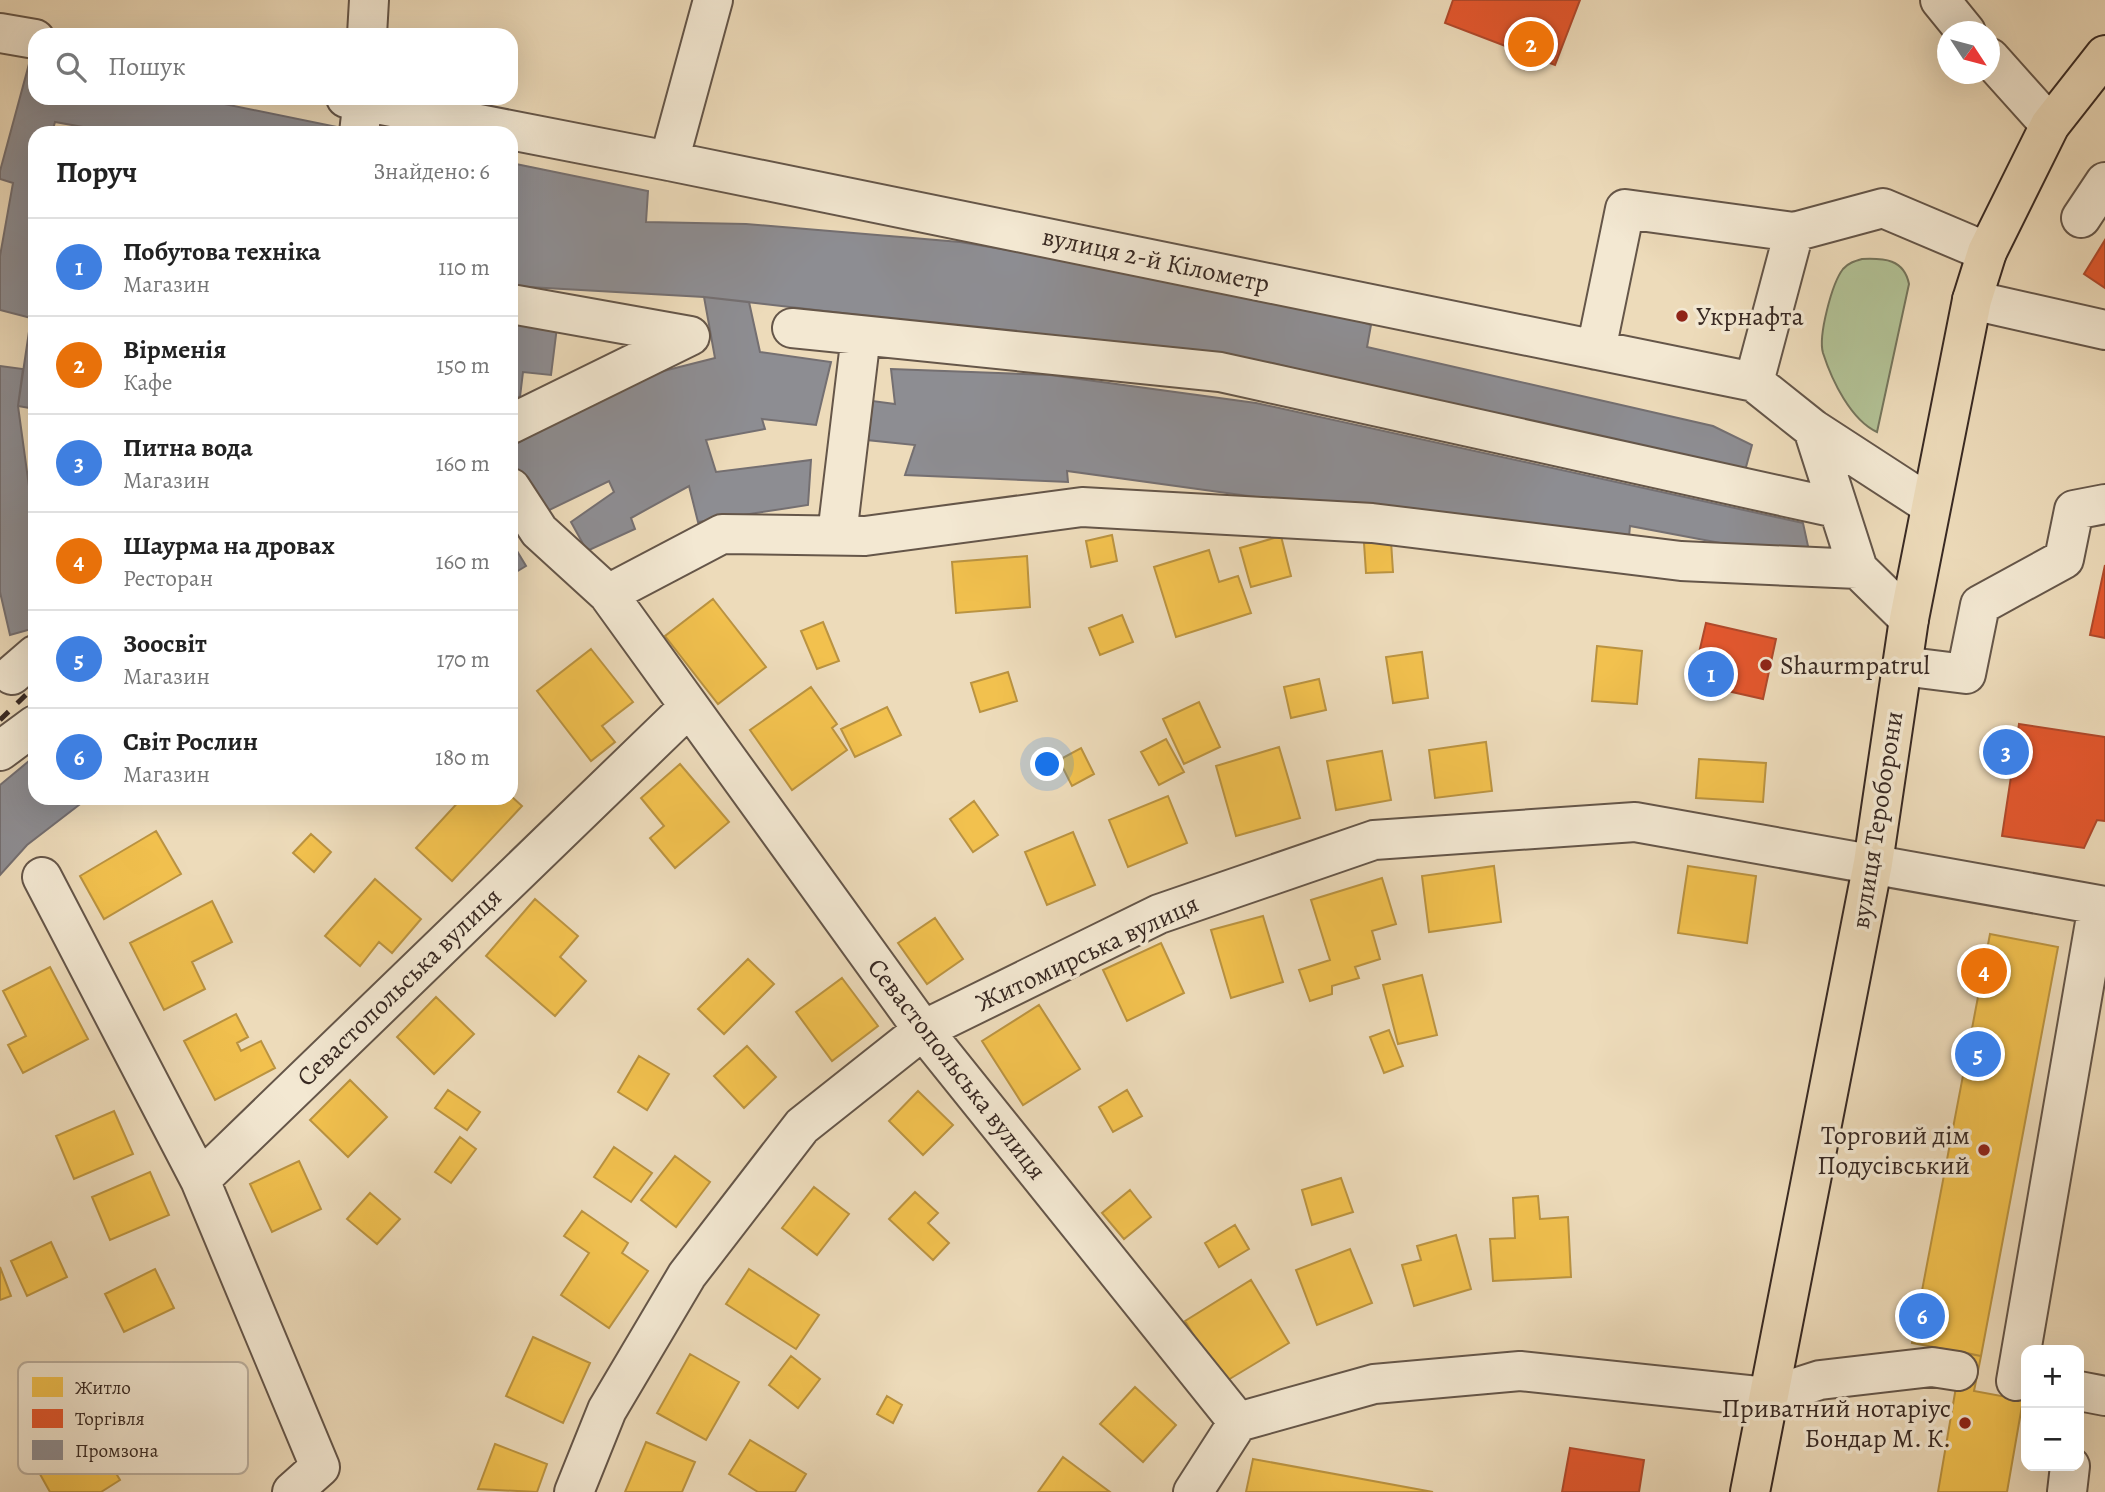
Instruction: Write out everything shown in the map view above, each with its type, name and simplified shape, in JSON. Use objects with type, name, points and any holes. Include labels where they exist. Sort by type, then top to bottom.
[{"type":"main road","name":"вулиця Тероборони","points":[[1750,1492],[1873,863],[1909,619],[1972,300],[1987,252],[2050,125],[2105,55]]},
{"type":"street","points":[[367,28],[369,0]]},
{"type":"street","points":[[670,161],[713,0]]},
{"type":"street","points":[[1940,0],[1957,21]]},
{"type":"street","points":[[2000,69],[2050,125]]},
{"type":"street","name":"вулиця 2-й Кілометр","points":[[358,108],[464,126]]},
{"type":"street","name":"вулиця 2-й Кілометр","points":[[518,135],[670,161],[1754,382],[1813,429],[1930,505]]},
{"type":"street","points":[[2081,218],[2105,182]]},
{"type":"street","points":[[1596,350],[1625,209],[1794,232],[1883,208],[1987,252]]},
{"type":"street","points":[[1754,382],[1794,232]]},
{"type":"street","points":[[1972,300],[2105,330]]},
{"type":"street","points":[[518,305],[690,336],[518,421]]},
{"type":"street","points":[[792,328],[1220,372],[1836,508]]},
{"type":"street","points":[[837,535],[861,335]]},
{"type":"street","points":[[1813,429],[1836,508],[1858,569],[1909,619]]},
{"type":"street","name":"Севастопольська вулиця","points":[[518,499],[539,531],[608,594],[923,1030],[1238,1422]]},
{"type":"street","points":[[1902,666],[1966,674],[1980,605],[2064,559],[2074,510],[2105,504]]},
{"type":"street","points":[[608,594],[722,534],[865,536],[1082,507],[1372,523],[1681,561],[1858,569]]},
{"type":"street","name":"Севастопольська вулиця","points":[[200,1180],[689,707]]},
{"type":"street","points":[[0,751],[28,730]]},
{"type":"street","name":"Житомирська вулиця","points":[[574,1492],[607,1410],[687,1275],[802,1126],[923,1030],[1159,914],[1374,840],[1635,822],[2101,906]]},
{"type":"street","points":[[42,877],[200,1180],[320,1467],[292,1492]]},
{"type":"street","points":[[2027,1345],[2101,906]]},
{"type":"street","points":[[1193,1492],[1238,1422],[1374,1384],[1520,1371],[1768,1397],[1820,1380],[1932,1367],[2021,1382]]},
{"type":"street","points":[[2084,1393],[2105,1396]]},
{"type":"street","points":[[2067,1492],[2069,1471]]},
{"type":"green space","points":[[1862,259],[1885,260],[1898,265],[1903,269],[1909,284],[1877,432],[1859,419],[1837,387],[1822,345],[1827,310],[1839,276],[1847,265]]},
{"type":"building: Житло","points":[[1112,535],[1117,561],[1091,567],[1086,541]]},
{"type":"building: Житло","points":[[1281,536],[1291,576],[1251,587],[1240,548]]},
{"type":"building: Житло","points":[[1391,541],[1393,572],[1366,573],[1364,543]]},
{"type":"building: Житло","points":[[1209,550],[1219,582],[1238,576],[1251,613],[1176,637],[1154,567]]},
{"type":"building: Житло","points":[[1027,556],[1030,607],[956,613],[952,562]]},
{"type":"building: Житло","points":[[713,599],[766,667],[718,704],[665,636]]},
{"type":"building: Житло","points":[[1122,615],[1133,642],[1100,655],[1089,628]]},
{"type":"building: Житло","points":[[823,622],[839,661],[817,669],[801,631]]},
{"type":"building: Житло","points":[[1597,646],[1642,651],[1637,704],[1592,701]]},
{"type":"building: Житло","points":[[591,649],[633,702],[602,726],[615,742],[591,761],[537,691]]},
{"type":"building: Житло","points":[[1422,652],[1428,698],[1393,703],[1386,657]]},
{"type":"building: Житло","points":[[1008,672],[1017,701],[980,712],[971,683]]},
{"type":"building: Житло","points":[[1319,679],[1326,710],[1291,718],[1284,687]]},
{"type":"building: Житло","points":[[811,687],[837,724],[832,728],[847,750],[792,790],[750,730]]},
{"type":"building: Житло","points":[[1199,702],[1220,747],[1184,764],[1163,719]]},
{"type":"building: Житло","points":[[887,707],[901,735],[855,757],[841,729]]},
{"type":"building: Житло","points":[[1166,739],[1184,772],[1159,785],[1141,752]]},
{"type":"building: Житло","points":[[1486,742],[1492,791],[1435,798],[1429,750]]},
{"type":"building: Житло","points":[[1279,747],[1300,818],[1236,836],[1216,766]]},
{"type":"building: Житло","points":[[1081,748],[1094,774],[1072,786],[1059,760]]},
{"type":"building: Житло","points":[[1382,751],[1391,800],[1336,810],[1327,761]]},
{"type":"building: Житло","points":[[1699,759],[1766,763],[1763,802],[1696,798]]},
{"type":"building: Житло","points":[[680,764],[729,822],[675,868],[650,838],[664,826],[641,798]]},
{"type":"building: Житло","points":[[1168,796],[1187,843],[1128,867],[1109,820]]},
{"type":"building: Житло","points":[[974,801],[998,835],[973,852],[950,819]]},
{"type":"building: Житло","points":[[518,802],[522,806],[452,881],[416,848],[456,805],[518,805]]},
{"type":"building: Житло","points":[[156,831],[181,874],[104,919],[80,876]]},
{"type":"building: Житло","points":[[1073,832],[1095,885],[1047,905],[1025,852]]},
{"type":"building: Житло","points":[[311,834],[331,852],[314,872],[293,853]]},
{"type":"building: Житло","points":[[1494,866],[1501,922],[1429,932],[1422,876]]},
{"type":"building: Житло","points":[[1688,866],[1756,876],[1747,943],[1678,933]]},
{"type":"building: Житло","points":[[1382,878],[1396,924],[1372,931],[1380,959],[1355,967],[1359,978],[1332,986],[1332,994],[1310,1001],[1299,970],[1330,960],[1311,900]]},
{"type":"building: Житло","points":[[375,879],[421,919],[392,953],[379,942],[360,966],[325,936]]},
{"type":"building: Житло","points":[[535,899],[578,936],[560,957],[586,981],[555,1016],[486,956]]},
{"type":"building: Житло","points":[[212,901],[232,942],[192,962],[205,989],[164,1010],[130,943]]},
{"type":"building: Житло","points":[[1263,916],[1283,982],[1231,998],[1211,930]]},
{"type":"building: Житло","points":[[935,918],[963,959],[927,984],[898,943]]},
{"type":"building: Житло","name":"Торговий дім Подусівський","points":[[1990,934],[2058,947],[1981,1356],[1912,1343]]},
{"type":"building: Житло","points":[[1161,943],[1184,993],[1127,1021],[1103,970]]},
{"type":"building: Житло","points":[[748,959],[774,984],[724,1034],[698,1009]]},
{"type":"building: Житло","points":[[50,967],[88,1039],[23,1073],[8,1045],[26,1036],[3,991]]},
{"type":"building: Житло","points":[[1422,975],[1437,1035],[1398,1044],[1383,985]]},
{"type":"building: Житло","points":[[842,978],[878,1026],[832,1061],[796,1012]]},
{"type":"building: Житло","points":[[436,997],[474,1034],[434,1074],[397,1037]]},
{"type":"building: Житло","points":[[1039,1005],[1080,1069],[1023,1105],[982,1041]]},
{"type":"building: Житло","points":[[236,1014],[248,1037],[237,1043],[241,1051],[261,1041],[275,1068],[215,1100],[184,1041]]},
{"type":"building: Житло","points":[[1389,1030],[1403,1066],[1384,1073],[1370,1037]]},
{"type":"building: Житло","points":[[747,1046],[776,1077],[744,1108],[714,1076]]},
{"type":"building: Житло","points":[[639,1056],[669,1074],[647,1110],[618,1092]]},
{"type":"building: Житло","points":[[350,1080],[387,1117],[348,1157],[310,1120]]},
{"type":"building: Житло","points":[[448,1090],[480,1112],[467,1130],[435,1108]]},
{"type":"building: Житло","points":[[1127,1090],[1142,1116],[1113,1132],[1099,1107]]},
{"type":"building: Житло","points":[[918,1091],[953,1125],[923,1155],[889,1121]]},
{"type":"building: Житло","points":[[114,1111],[133,1154],[74,1179],[56,1136]]},
{"type":"building: Житло","points":[[460,1137],[476,1149],[451,1183],[435,1172]]},
{"type":"building: Житло","points":[[614,1147],[652,1173],[631,1202],[594,1177]]},
{"type":"building: Житло","points":[[675,1156],[710,1182],[676,1227],[641,1200]]},
{"type":"building: Житло","points":[[299,1161],[321,1209],[272,1232],[250,1184]]},
{"type":"building: Житло","points":[[150,1172],[169,1215],[110,1240],[92,1197]]},
{"type":"building: Житло","points":[[1341,1178],[1353,1212],[1312,1225],[1302,1190]]},
{"type":"building: Житло","points":[[814,1187],[849,1214],[817,1255],[782,1228]]},
{"type":"building: Житло","points":[[1130,1190],[1151,1217],[1124,1239],[1102,1213]]},
{"type":"building: Житло","points":[[915,1192],[938,1213],[928,1223],[949,1243],[933,1260],[889,1219]]},
{"type":"building: Житло","points":[[370,1193],[400,1219],[377,1244],[347,1219]]},
{"type":"building: Житло","points":[[1538,1196],[1540,1219],[1568,1217],[1571,1277],[1493,1281],[1490,1239],[1515,1238],[1513,1198]]},
{"type":"building: Житло","points":[[582,1211],[628,1243],[622,1253],[648,1271],[609,1328],[561,1295],[589,1253],[564,1236]]},
{"type":"building: Житло","points":[[1235,1225],[1249,1249],[1219,1267],[1205,1243]]},
{"type":"building: Житло","points":[[1456,1235],[1471,1289],[1414,1306],[1402,1265],[1421,1260],[1417,1246]]},
{"type":"building: Житло","points":[[51,1242],[67,1277],[27,1296],[11,1261]]},
{"type":"building: Житло","points":[[1350,1249],[1372,1303],[1317,1325],[1296,1270]]},
{"type":"building: Житло","points":[[0,1267],[11,1296],[0,1300]]},
{"type":"building: Житло","points":[[155,1269],[174,1308],[124,1332],[105,1294]]},
{"type":"building: Житло","points":[[749,1269],[819,1315],[796,1349],[726,1304]]},
{"type":"building: Житло","points":[[1251,1280],[1289,1343],[1223,1383],[1185,1321]]},
{"type":"building: Житло","points":[[533,1337],[590,1363],[563,1423],[506,1396]]},
{"type":"building: Житло","points":[[1962,1352],[1981,1356],[1974,1391],[2021,1400],[2007,1492],[1938,1492]]},
{"type":"building: Житло","points":[[690,1354],[739,1382],[706,1440],[657,1413]]},
{"type":"building: Житло","points":[[791,1356],[820,1379],[798,1408],[769,1385]]},
{"type":"building: Житло","points":[[1135,1387],[1176,1425],[1143,1462],[1100,1424]]},
{"type":"building: Житло","points":[[887,1396],[902,1405],[893,1423],[877,1414]]},
{"type":"building: Житло","points":[[750,1440],[806,1474],[795,1492],[758,1492],[729,1474]]},
{"type":"building: Житло","points":[[646,1442],[695,1462],[682,1492],[625,1492]]},
{"type":"building: Житло","points":[[495,1444],[547,1464],[537,1492],[478,1489]]},
{"type":"building: Житло","points":[[1063,1457],[1110,1492],[1038,1492]]},
{"type":"building: Житло","points":[[1253,1459],[1433,1492],[1246,1492]]},
{"type":"building: Житло","points":[[40,1474],[116,1474],[120,1480],[101,1492],[50,1492]]},
{"type":"building: Торгівля","points":[[1453,0],[1580,0],[1555,65],[1445,23]]},
{"type":"building: Торгівля","points":[[2105,240],[2105,288],[2084,274]]},
{"type":"building: Торгівля","points":[[2105,565],[2105,638],[2090,635]]},
{"type":"building: Торгівля","points":[[1706,623],[1776,639],[1763,699],[1692,683]]},
{"type":"building: Торгівля","points":[[2019,724],[2105,737],[2105,821],[2097,820],[2084,848],[2002,836]]},
{"type":"building: Торгівля","points":[[1570,1448],[1644,1460],[1639,1492],[1562,1492]]},
{"type":"building: Промзона","points":[[28,68],[28,105],[229,105],[332,126],[77,126],[55,122],[54,126],[28,126],[28,317],[0,310],[0,256],[13,183],[0,179]]},
{"type":"building: Промзона","points":[[518,164],[648,191],[646,222],[746,224],[960,242],[1296,299],[1371,325],[1367,347],[1713,426],[1752,445],[1743,478],[1272,363],[704,297],[518,286]]},
{"type":"building: Промзона","points":[[704,297],[749,302],[760,352],[831,362],[816,425],[762,419],[765,429],[706,440],[716,472],[811,460],[808,505],[698,522],[689,486],[631,518],[635,529],[587,551],[571,522],[614,492],[609,481],[541,514],[518,475],[518,443],[632,379],[715,358]]},
{"type":"building: Промзона","points":[[518,323],[557,327],[551,375],[523,372],[520,397]]},
{"type":"building: Промзона","points":[[28,338],[28,408],[18,406]]},
{"type":"building: Промзона","points":[[0,366],[23,369],[18,406],[28,479],[28,630],[10,635],[0,592]]},
{"type":"building: Промзона","points":[[891,369],[1050,375],[1256,403],[1803,523],[1811,560],[1630,526],[1628,548],[1067,471],[1068,482],[905,475],[915,445],[867,440],[873,401],[895,404]]},
{"type":"building: Промзона","points":[[518,553],[526,566],[518,571]]},
{"type":"building: Промзона","points":[[28,762],[28,805],[79,805],[27,845],[0,875],[0,785]]},
{"type":"railway","points":[[0,720],[28,693]]},
{"type":"place","name":"Вірменія","points":[[1531,44]]},
{"type":"place","name":"Укрнафта","points":[[1682,316]]},
{"type":"place","name":"Shaurmpatrul","points":[[1766,665]]},
{"type":"place","name":"Побутова техніка","points":[[1711,674]]},
{"type":"place","name":"Питна вода","points":[[2006,752]]},
{"type":"place","name":"Шаурма на дровах","points":[[1984,971]]},
{"type":"place","name":"Зоосвіт","points":[[1978,1054]]},
{"type":"place","name":"Торговий дім Подусівський","points":[[1984,1150]]},
{"type":"place","name":"Світ Рослин","points":[[1922,1316]]},
{"type":"place","name":"Приватний нотаріус Бондар М. К.","points":[[1965,1423]]}]
